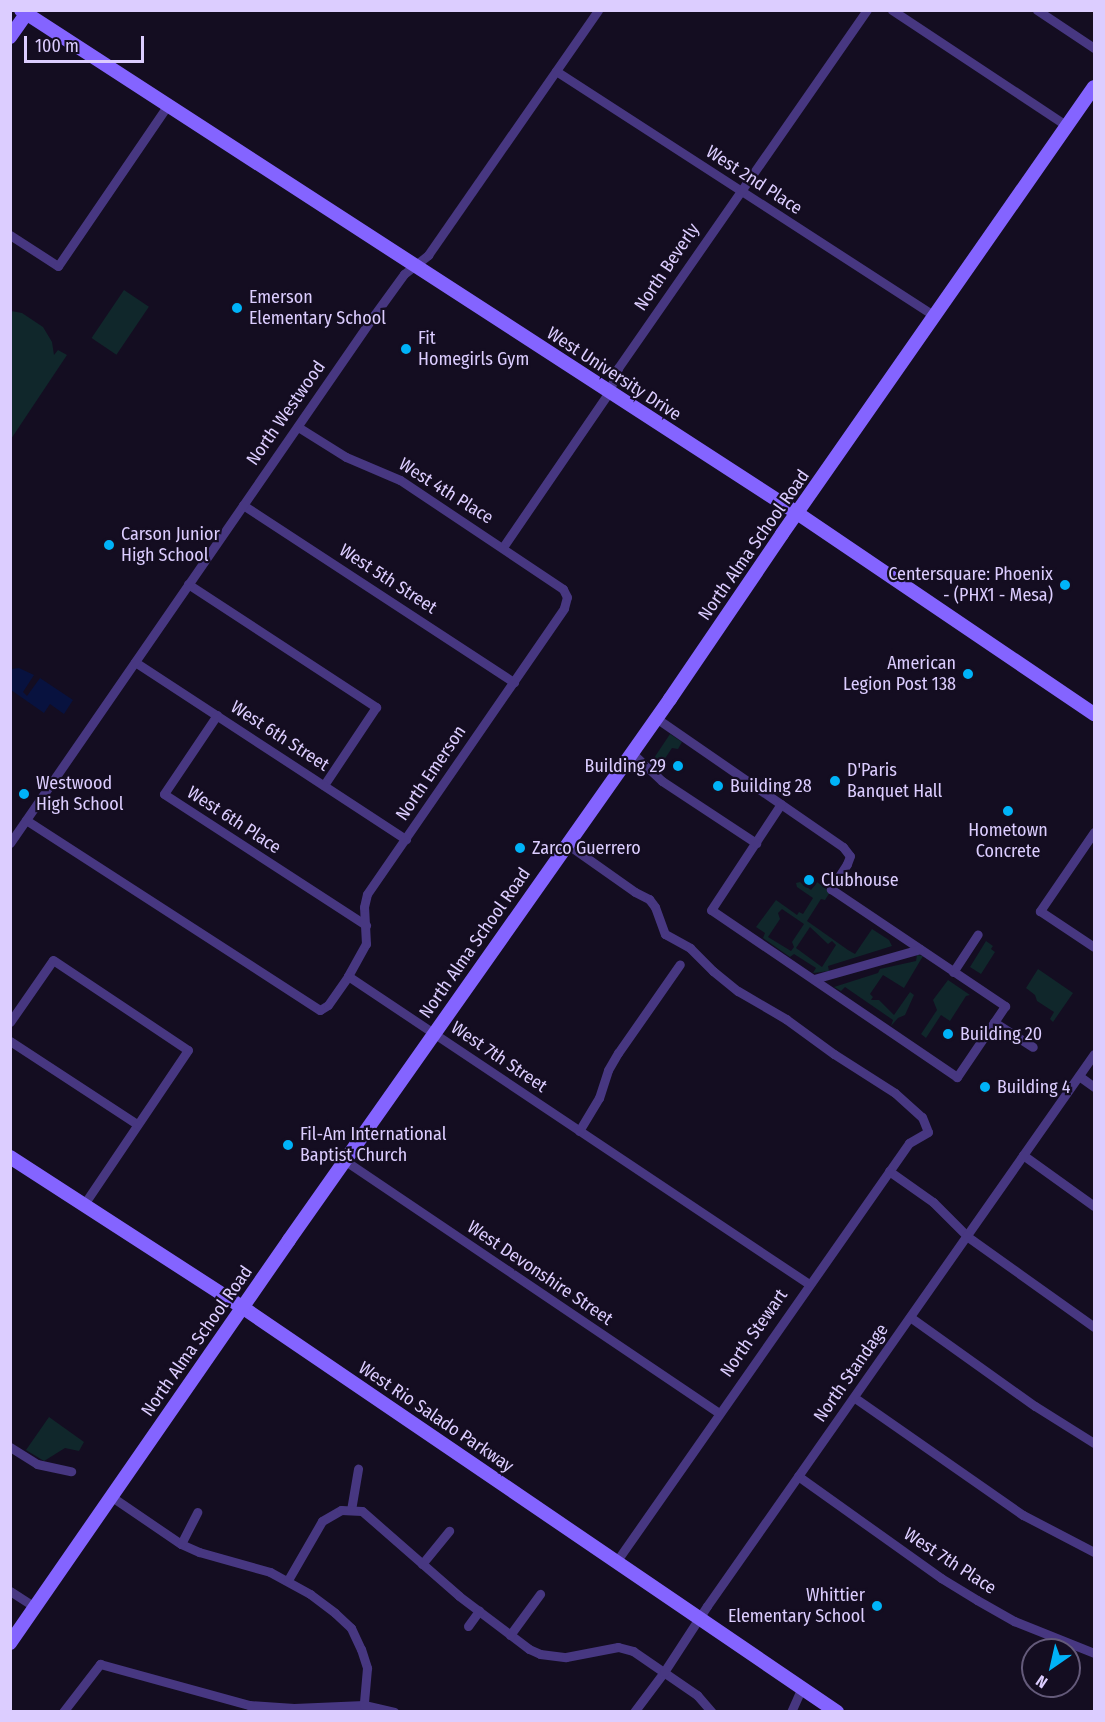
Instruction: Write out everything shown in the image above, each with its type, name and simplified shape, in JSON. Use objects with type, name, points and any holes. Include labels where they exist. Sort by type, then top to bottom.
[{"type":"main road","points":[[10,37],[25,12]]},
{"type":"main road","name":"West University Drive","points":[[25,12],[797,513],[1095,714]]},
{"type":"main road","name":"North Alma School Road","points":[[10,1643],[344,1160],[632,753],[1095,87]]},
{"type":"main road","name":"West Rio Salado Parkway","points":[[10,1156],[242,1307],[837,1712]]},
{"type":"street","name":"North Westwood","points":[[10,843],[402,276],[428,255],[598,10]]},
{"type":"street","name":"North Beverly","points":[[503,547],[609,392],[618,368],[867,10]]},
{"type":"street","points":[[892,10],[1067,126]]},
{"type":"street","points":[[1037,10],[1095,48]]},
{"type":"street","name":"West 2nd Place","points":[[556,71],[935,316]]},
{"type":"street","points":[[10,235],[58,266],[167,106]]},
{"type":"street","name":"West 4th Place","points":[[298,427],[346,458],[400,480],[563,589],[567,597]]},
{"type":"street","name":"West 5th Street","points":[[243,505],[514,682]]},
{"type":"street","points":[[188,584],[376,707],[324,785]]},
{"type":"street","name":"North Emerson","points":[[348,976],[366,944],[364,907],[368,894],[564,608],[567,597]]},
{"type":"street","name":"West 6th Street","points":[[135,662],[406,839]]},
{"type":"street","name":"West 6th Place","points":[[217,715],[164,794],[366,925]]},
{"type":"street","points":[[656,718],[781,804],[843,847],[850,856],[848,864],[831,889],[1005,1006],[957,1077],[711,910],[781,804]]},
{"type":"street","points":[[632,753],[662,781],[756,843]]},
{"type":"street","points":[[26,820],[320,1010],[328,1005],[348,976]]},
{"type":"street","points":[[1095,832],[1040,911],[1095,947]]},
{"type":"street","name":"North Stewart","points":[[567,844],[634,892],[649,899],[655,907],[664,934],[690,948],[712,971],[738,991],[786,1019],[834,1054],[895,1093],[922,1117],[928,1132],[909,1143],[616,1562]]},
{"type":"street","points":[[953,972],[978,934]]},
{"type":"street","points":[[814,980],[920,949]]},
{"type":"street","points":[[10,1022],[52,960],[188,1050],[84,1203]]},
{"type":"street","points":[[579,1131],[599,1098],[608,1070],[680,964]]},
{"type":"street","name":"West 7th Street","points":[[348,976],[809,1284]]},
{"type":"street","points":[[994,1022],[1033,1047]]},
{"type":"street","points":[[10,1041],[137,1124]]},
{"type":"street","name":"North Standage","points":[[634,1712],[1095,1054]]},
{"type":"street","points":[[1079,1076],[1095,1087]]},
{"type":"street","points":[[1023,1155],[1095,1206]]},
{"type":"street","name":"West Devonshire Street","points":[[344,1160],[718,1413]]},
{"type":"street","points":[[890,1172],[933,1203],[968,1237],[1095,1327]]},
{"type":"street","points":[[910,1317],[1035,1406],[1095,1443]]},
{"type":"street","points":[[855,1398],[1004,1503],[1095,1552]]},
{"type":"street","points":[[10,1447],[36,1464],[71,1471]]},
{"type":"street","points":[[351,1510],[357,1469]]},
{"type":"street","name":"West 7th Place","points":[[798,1476],[941,1578],[977,1600],[1014,1621],[1095,1653]]},
{"type":"street","points":[[112,1497],[181,1544],[199,1552],[250,1565],[288,1580],[335,1613],[351,1628],[367,1668],[364,1705]]},
{"type":"street","points":[[288,1580],[322,1521],[332,1513],[362,1511],[479,1611],[529,1649],[552,1656],[566,1657],[618,1647],[633,1652],[697,1695],[712,1712]]},
{"type":"street","points":[[181,1544],[198,1512]]},
{"type":"street","points":[[423,1564],[449,1531]]},
{"type":"street","points":[[10,1591],[36,1607]]},
{"type":"street","points":[[510,1635],[540,1594]]},
{"type":"street","points":[[468,1626],[479,1611]]},
{"type":"street","points":[[63,1712],[100,1664],[248,1708],[364,1705],[394,1712]]},
{"type":"street","points":[[790,1712],[802,1688]]},
{"type":"green space","points":[[124,290],[149,307],[116,355],[92,338]]},
{"type":"green space","points":[[11,311],[22,313],[43,327],[52,342],[54,355],[58,350],[67,355],[11,439]]},
{"type":"green space","points":[[670,734],[682,742],[678,749],[672,748],[658,769],[652,761]]},
{"type":"green space","points":[[800,882],[811,890],[817,882],[830,892],[825,900],[821,899],[807,921],[848,950],[855,954],[872,929],[889,940],[892,946],[828,966],[829,971],[813,973],[816,968],[794,954],[790,957],[763,938],[765,933],[756,927],[776,900],[797,915],[799,912],[803,914],[813,898],[797,887],[796,883]],"holes":[[[782,909],[804,924],[792,942],[794,947],[791,951],[768,937],[780,919],[778,913]],[[810,927],[828,944],[832,941],[836,945],[822,967],[796,948]]]},
{"type":"green space","points":[[986,941],[993,946],[991,949],[995,952],[981,974],[970,967]]},
{"type":"green space","points":[[917,955],[923,956],[904,988],[883,975],[870,994],[873,997],[871,1000],[879,1000],[894,1015],[910,992],[914,995],[905,1015],[898,1018],[891,1026],[893,1020],[845,987],[841,991],[834,987],[878,973],[880,969],[916,961]]},
{"type":"green space","points":[[1038,969],[1073,993],[1053,1022],[1050,1019],[1054,1012],[1037,1001],[1035,995],[1026,988]]},
{"type":"green space","points":[[948,980],[970,995],[966,996],[950,1021],[941,1015],[926,1038],[921,1034],[937,1010],[933,1000]]},
{"type":"green space","points":[[49,1417],[84,1442],[79,1451],[65,1448],[44,1461],[26,1450]]},
{"type":"shaded area","points":[[19,668],[34,675],[23,692],[27,696],[40,678],[73,700],[64,714],[50,704],[44,713],[11,690],[11,669]]},
{"type":"place","name":"Emerson Elementary School","points":[[237,308]]},
{"type":"place","name":"Fit Homegirls Gym","points":[[406,349]]},
{"type":"place","name":"Carson Junior High School","points":[[109,545]]},
{"type":"place","name":"Centersquare: Phoenix - (PHX1 - Mesa)","points":[[1065,585]]},
{"type":"place","name":"American Legion Post 138","points":[[968,674]]},
{"type":"place","name":"Building 29","points":[[678,766]]},
{"type":"place","name":"D'Paris Banquet Hall","points":[[835,781]]},
{"type":"place","name":"Building 28","points":[[718,786]]},
{"type":"place","name":"Westwood High School","points":[[24,794]]},
{"type":"place","name":"Hometown Concrete","points":[[1008,811]]},
{"type":"place","name":"Zarco Guerrero","points":[[520,848]]},
{"type":"place","name":"Clubhouse","points":[[809,880]]},
{"type":"place","name":"Building 20","points":[[948,1034]]},
{"type":"place","name":"Building 4","points":[[985,1087]]},
{"type":"place","name":"Fil-Am International Baptist Church","points":[[288,1145]]},
{"type":"place","name":"Whittier Elementary School","points":[[877,1606]]}]
